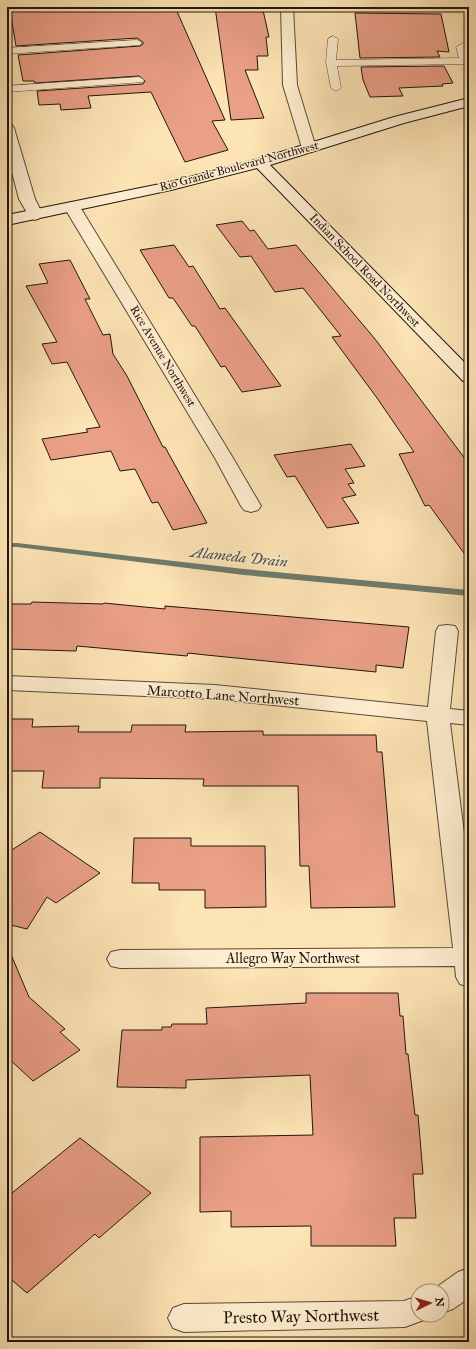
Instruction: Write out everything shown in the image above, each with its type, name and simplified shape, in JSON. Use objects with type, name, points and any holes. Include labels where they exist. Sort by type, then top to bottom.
[{"type":"street","points":[[287,7],[290,85],[309,148]]},
{"type":"street","name":"Rio Grande Boulevard Northwest","points":[[7,220],[171,186],[260,163],[399,120],[469,102]]},
{"type":"street","points":[[7,128],[12,162],[35,215]]},
{"type":"street","name":"Indian School Road Northwest","points":[[260,163],[469,377]]},
{"type":"street","name":"Rice Avenue Northwest","points":[[72,207],[224,458],[251,506]]},
{"type":"street","points":[[447,631],[438,715],[468,967]]},
{"type":"street","name":"Marcotto Lane Northwest","points":[[7,683],[215,692],[469,718]]},
{"type":"street","name":"Marcotto Lane Northwest","points":[[438,715],[469,726]]},
{"type":"street","name":"Allegro Way Northwest","points":[[120,959],[468,967]]},
{"type":"street","points":[[450,1294],[469,1281]]},
{"type":"street","name":"Presto Way Northwest","points":[[184,1318],[405,1314],[410,1312]]},
{"type":"lane","points":[[7,44],[55,42],[129,35]]},
{"type":"lane","points":[[333,39],[332,62],[336,88]]},
{"type":"lane","points":[[7,51],[137,43]]},
{"type":"lane","points":[[332,62],[467,63],[461,47],[466,43],[469,43]]},
{"type":"lane","points":[[7,89],[139,80]]},
{"type":"building","points":[[57,7],[175,7],[225,120],[212,121],[228,150],[185,162],[151,92],[88,96],[91,108],[61,110],[60,104],[39,105],[37,91],[143,84],[145,81],[139,76],[35,83],[34,81],[23,81],[18,55],[140,46],[143,44],[143,42],[137,38],[16,46],[10,10]]},
{"type":"building","points":[[215,7],[251,7],[252,10],[263,10],[269,37],[266,37],[268,56],[257,56],[258,70],[245,70],[264,118],[231,120]]},
{"type":"building","points":[[355,13],[441,14],[449,52],[437,51],[440,57],[360,58]]},
{"type":"building","points":[[444,66],[453,83],[442,84],[443,86],[399,88],[403,96],[370,97],[363,80],[361,67]]},
{"type":"building","points":[[242,221],[250,231],[254,230],[268,249],[296,245],[375,339],[469,464],[469,560],[429,505],[425,506],[399,454],[414,452],[377,398],[332,337],[341,336],[303,288],[275,292],[251,256],[240,257],[216,225]]},
{"type":"building","points":[[174,245],[189,267],[193,266],[220,309],[225,308],[281,386],[242,392],[225,366],[221,367],[195,326],[192,326],[173,298],[169,298],[140,250]]},
{"type":"building","points":[[70,260],[90,299],[85,299],[103,335],[110,334],[113,354],[127,376],[163,447],[165,447],[207,523],[173,530],[158,502],[152,503],[135,469],[120,471],[111,451],[51,460],[42,439],[88,432],[86,429],[100,427],[67,362],[52,364],[42,344],[57,342],[26,286],[48,283],[39,264]]},
{"type":"building","points":[[351,444],[365,466],[345,469],[354,483],[348,484],[356,495],[342,498],[359,523],[327,528],[295,476],[287,477],[274,455]]},
{"type":"building","points":[[32,602],[104,603],[165,609],[165,606],[409,627],[403,668],[376,665],[376,672],[188,653],[187,656],[77,646],[76,651],[7,649],[7,604],[31,604]]},
{"type":"building","points":[[7,719],[33,719],[32,727],[79,726],[78,732],[131,732],[132,725],[186,725],[185,732],[263,731],[263,735],[376,735],[377,752],[382,752],[395,907],[311,908],[309,866],[300,866],[298,786],[203,786],[204,779],[100,778],[100,788],[42,788],[44,771],[7,771]]},
{"type":"building","points":[[40,832],[100,873],[56,903],[47,897],[27,929],[7,924],[7,853]]},
{"type":"building","points":[[134,838],[191,838],[191,846],[265,846],[266,907],[205,908],[205,890],[159,890],[159,883],[132,883]]},
{"type":"building","points":[[7,945],[29,997],[65,1029],[60,1032],[80,1050],[33,1081],[7,1057]]},
{"type":"building","points":[[306,993],[398,993],[400,1016],[403,1016],[406,1054],[408,1054],[415,1115],[418,1115],[423,1174],[413,1174],[416,1218],[394,1218],[396,1246],[311,1246],[311,1226],[231,1227],[231,1211],[200,1212],[200,1137],[313,1135],[310,1075],[186,1080],[186,1088],[117,1087],[122,1030],[162,1030],[162,1027],[171,1027],[172,1024],[207,1024],[206,1008],[306,1003]]},
{"type":"building","points":[[80,1138],[151,1193],[99,1238],[95,1234],[27,1293],[7,1276],[7,1197]]},
{"type":"waterway","name":"Alameda Drain","points":[[7,545],[244,572],[469,593]]}]
